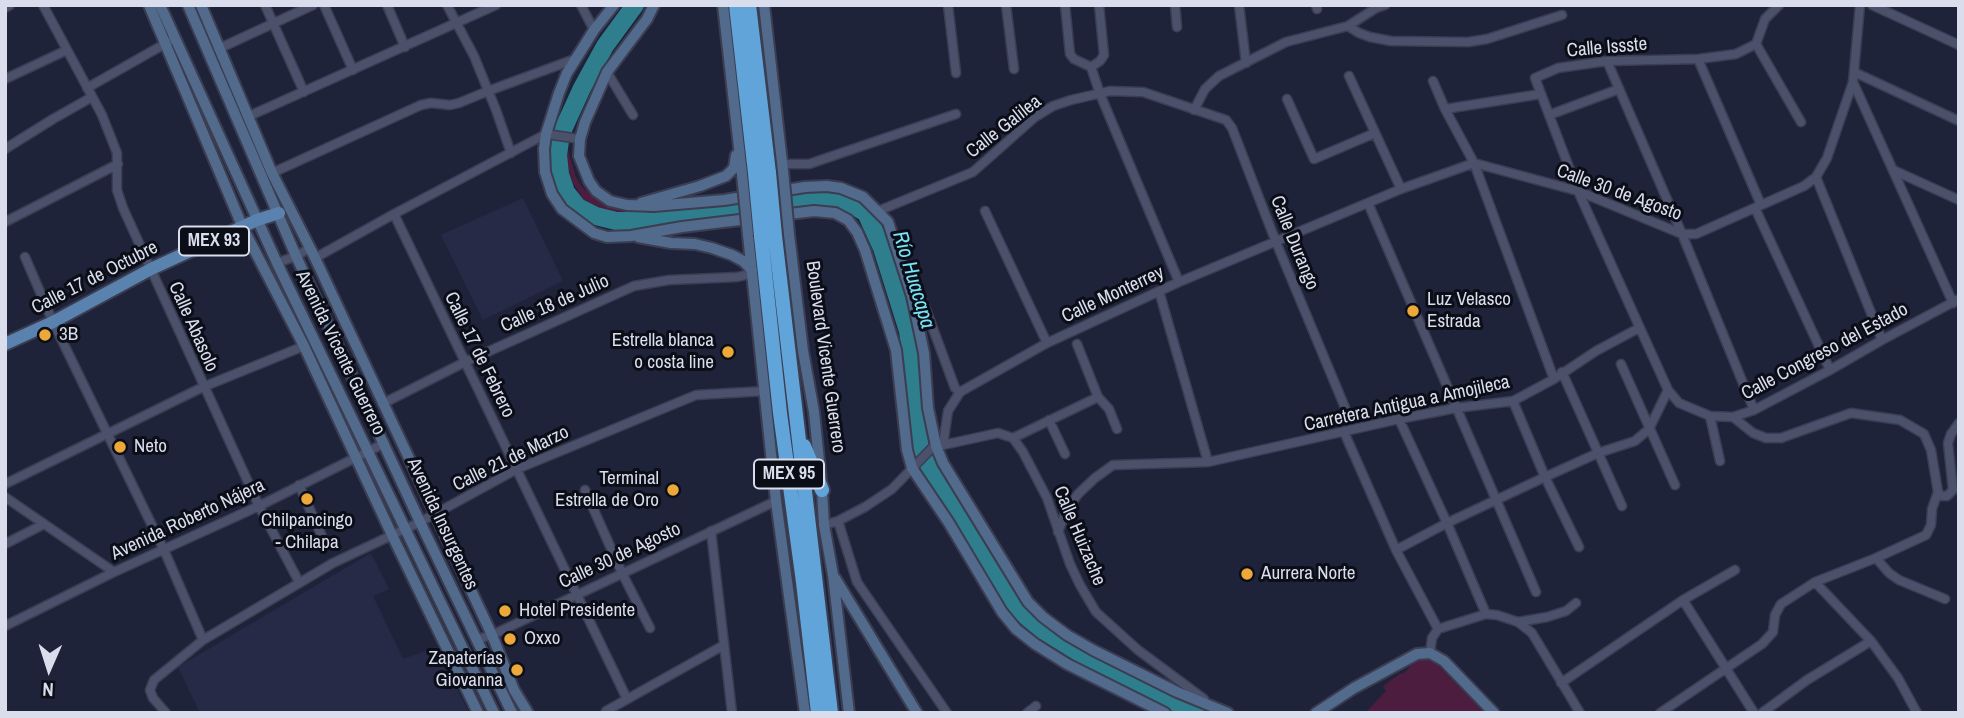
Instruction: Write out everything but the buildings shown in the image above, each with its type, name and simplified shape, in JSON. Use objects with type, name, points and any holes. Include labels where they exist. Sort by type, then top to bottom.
[{"type":"highway","name":"Boulevard Vicente Guerrero","points":[[736,5],[766,171]]},
{"type":"highway","name":"Boulevard Vicente Guerrero","points":[[749,5],[766,171],[780,413],[818,713]]},
{"type":"highway","name":"Boulevard Vicente Guerrero","points":[[768,235],[797,428],[831,713]]},
{"type":"highway","points":[[797,428],[822,490]]},
{"type":"main road","points":[[149,5],[170,40],[243,228],[304,346],[478,713]]},
{"type":"main road","name":"Avenida Vicente Guerrero","points":[[160,5],[170,40],[494,713]]},
{"type":"main road","name":"Avenida Insurgentes","points":[[188,5],[296,256],[512,713]]},
{"type":"main road","points":[[201,5],[272,173],[492,635],[514,690],[528,713]]},
{"type":"main road","points":[[614,5],[575,59],[558,93],[544,149],[545,172],[552,194],[562,209],[594,233],[607,237],[814,211],[835,213],[848,220],[865,250],[893,338],[907,450],[1002,612],[1016,629],[1035,645],[1165,713]]},
{"type":"main road","points":[[654,5],[647,19],[607,72],[585,122],[579,156],[596,191],[610,201],[627,205],[724,200],[827,186],[841,188],[863,197],[887,222],[903,268],[920,328],[928,408],[943,463],[1028,602],[1067,635],[1093,650],[1177,692],[1227,712]]},
{"type":"main road","name":"Boulevard Vicente Guerrero","points":[[723,5],[736,125],[766,171]]},
{"type":"main road","name":"Boulevard Vicente Guerrero","points":[[766,8],[768,235],[803,351],[814,412],[824,525],[833,575],[849,713]]},
{"type":"main road","points":[[636,205],[726,176],[734,168],[736,125]]},
{"type":"main road","name":"Calle 17 de Octubre","points":[[5,344],[53,322],[150,270],[257,220],[279,213]]},
{"type":"main road","name":"Boulevard Vicente Guerrero","points":[[768,235],[752,270],[776,501],[805,713]]},
{"type":"main road","points":[[631,236],[712,248],[743,261],[752,270]]},
{"type":"main road","points":[[833,575],[917,713]]},
{"type":"main road","points":[[1316,713],[1354,688],[1417,654],[1430,653],[1444,661],[1494,713]]},
{"type":"main road","points":[[512,713],[514,690]]},
{"type":"street","points":[[5,8],[10,5]]},
{"type":"street","name":"Calle Abasolo","points":[[43,5],[112,139],[118,164],[117,190],[150,270],[259,506],[299,582]]},
{"type":"street","points":[[265,5],[304,92]]},
{"type":"street","points":[[218,49],[313,5]]},
{"type":"street","points":[[324,5],[353,70]]},
{"type":"street","points":[[387,5],[405,47]]},
{"type":"street","points":[[447,5],[474,56],[511,153]]},
{"type":"street","points":[[247,117],[496,5]]},
{"type":"street","points":[[582,5],[594,30]]},
{"type":"street","points":[[948,5],[956,73]]},
{"type":"street","points":[[1006,5],[1014,68]]},
{"type":"street","points":[[1065,5],[1070,54],[1074,60],[1091,67],[1179,282]]},
{"type":"street","points":[[1091,67],[1104,55],[1099,5]]},
{"type":"street","points":[[1175,5],[1177,27]]},
{"type":"street","points":[[1238,5],[1246,63]]},
{"type":"street","points":[[1194,110],[1205,89],[1219,76],[1286,42],[1348,26],[1385,5]]},
{"type":"street","points":[[1779,5],[1765,19],[1756,44],[1801,122]]},
{"type":"street","points":[[1860,5],[1853,77],[1826,158],[1816,177],[1882,340]]},
{"type":"street","points":[[1872,5],[1959,45]]},
{"type":"street","points":[[1348,26],[1370,37],[1391,41],[1468,43],[1562,15]]},
{"type":"street","points":[[87,88],[170,40]]},
{"type":"street","name":"Calle Issste","points":[[1541,94],[1535,78],[1558,68],[1607,61],[1698,59],[1736,54],[1756,44]]},
{"type":"street","points":[[5,79],[67,50]]},
{"type":"street","points":[[272,173],[421,105],[459,103],[575,59]]},
{"type":"street","points":[[1698,59],[1758,206],[1830,370]]},
{"type":"street","points":[[1607,61],[1754,410]]},
{"type":"street","points":[[607,72],[633,115]]},
{"type":"street","points":[[1349,76],[1401,189]]},
{"type":"street","points":[[1853,77],[1959,121]]},
{"type":"street","points":[[1853,77],[1893,170],[1956,301]]},
{"type":"street","points":[[1433,81],[1444,109],[1474,163],[1554,379]]},
{"type":"street","points":[[1549,115],[1619,89]]},
{"type":"street","name":"Calle Galilea","points":[[878,211],[973,172],[1035,117],[1053,106],[1071,100],[1110,92],[1143,92],[1194,110]]},
{"type":"street","points":[[1396,550],[1545,477],[1598,453],[1635,441],[1649,429],[1668,390],[1578,191],[1541,94],[1444,109]]},
{"type":"street","points":[[5,149],[92,97]]},
{"type":"street","points":[[1287,99],[1314,159],[1375,133]]},
{"type":"street","name":"Calle Durango","points":[[1194,110],[1229,123],[1346,410]]},
{"type":"street","points":[[766,171],[809,164],[956,114]]},
{"type":"street","points":[[277,263],[312,253],[549,134],[580,139]]},
{"type":"street","name":"Calle 30 de Agosto","points":[[1474,163],[1578,191],[1682,234],[1696,234],[1804,186],[1816,177]]},
{"type":"street","name":"Calle Monterrey","points":[[960,392],[1047,343],[1179,282],[1401,189],[1474,163]]},
{"type":"street","points":[[5,222],[118,164]]},
{"type":"street","points":[[1893,170],[1959,200]]},
{"type":"street","points":[[1368,203],[1536,592]]},
{"type":"street","points":[[985,211],[1047,343]]},
{"type":"street","name":"Calle 17 de Febrero","points":[[394,214],[627,699]]},
{"type":"street","points":[[25,257],[53,322],[164,550],[203,640]]},
{"type":"street","points":[[903,268],[925,307],[955,388],[960,392],[948,411],[937,446]]},
{"type":"street","name":"Calle 18 de Julio","points":[[382,404],[465,362],[634,286],[669,280],[737,277],[752,270]]},
{"type":"street","points":[[1159,291],[1208,462]]},
{"type":"street","name":"Calle Congreso del Estado","points":[[1668,390],[1679,403],[1710,416],[1733,417],[1754,410],[1956,301]]},
{"type":"street","name":"Carretera Antigua a Amojileca","points":[[1058,532],[1066,511],[1078,494],[1113,465],[1208,462],[1399,419],[1513,401],[1639,328]]},
{"type":"street","points":[[1077,344],[1098,397],[1109,409],[1117,429]]},
{"type":"street","points":[[5,484],[203,387],[304,346]]},
{"type":"street","points":[[1621,364],[1675,485]]},
{"type":"street","points":[[1562,372],[1622,506]]},
{"type":"street","name":"Calle 21 de Marzo","points":[[166,713],[153,698],[150,690],[153,680],[203,640],[333,563],[420,522],[517,469],[696,395],[765,391]]},
{"type":"street","points":[[824,525],[866,507],[891,489],[937,446],[998,433],[1013,438],[1098,397]]},
{"type":"street","points":[[1513,401],[1578,547]]},
{"type":"street","points":[[1660,713],[1762,644],[1773,632],[1775,615],[1781,604],[1815,582],[1926,535],[1931,525],[1932,509],[1938,492],[1931,450],[1924,434],[1899,421],[1851,413],[1781,438],[1766,438],[1753,433],[1733,417]]},
{"type":"street","points":[[1710,416],[1720,461]]},
{"type":"street","points":[[1399,419],[1486,614]]},
{"type":"street","points":[[1049,420],[1065,454]]},
{"type":"street","points":[[1938,492],[1941,496],[1947,496],[1953,490],[1948,443],[1959,423]]},
{"type":"street","points":[[1344,432],[1396,550],[1438,629]]},
{"type":"street","name":"Calle Huizache","points":[[1013,438],[1047,498],[1080,585],[1096,612],[1138,650],[1198,696],[1227,712]]},
{"type":"street","name":"Avenida Roberto Nájera","points":[[5,626],[385,443]]},
{"type":"street","points":[[299,485],[324,541]]},
{"type":"street","points":[[585,490],[650,628]]},
{"type":"street","points":[[5,497],[114,572]]},
{"type":"street","name":"Calle 30 de Agosto","points":[[478,639],[492,635],[776,501]]},
{"type":"street","points":[[838,521],[857,582],[947,713]]},
{"type":"street","points":[[5,544],[44,524]]},
{"type":"street","points":[[711,531],[732,713]]},
{"type":"street","points":[[1876,558],[1899,580],[1945,599]]},
{"type":"street","points":[[1561,683],[1683,600],[1735,570]]},
{"type":"street","points":[[1815,582],[1871,641],[1898,678],[1917,713]]},
{"type":"street","points":[[1683,600],[1754,713]]},
{"type":"street","points":[[1518,622],[1566,611],[1576,603]]},
{"type":"street","points":[[1430,653],[1432,638],[1438,629],[1486,614],[1518,622],[1532,633],[1580,713]]},
{"type":"street","points":[[1762,713],[1807,680],[1871,641]]},
{"type":"street","points":[[607,713],[606,711],[724,645]]},
{"type":"street","points":[[1027,713],[1036,706]]},
{"type":"shaded area","points":[[563,149],[568,150],[582,187],[599,201],[623,208],[659,212],[628,215],[606,210],[584,200],[573,183]]},
{"type":"shaded area","points":[[523,198],[563,281],[483,320],[441,235]]},
{"type":"shaded area","points":[[371,553],[389,589],[373,596],[403,659],[436,647],[469,713],[200,713],[178,667]]},
{"type":"shaded area","points":[[1425,652],[1485,713],[1365,713],[1386,691],[1383,686],[1403,674]]},
{"type":"waterway","name":"Río Huacapa","points":[[635,5],[605,46],[561,134],[558,155],[566,192],[578,207],[596,216],[616,221],[833,197],[866,213],[882,248],[908,331],[920,445],[931,470],[1007,596],[1041,629],[1091,660],[1196,713]]},
{"type":"place","name":"Luz Velasco Estrada","points":[[1413,311]]},
{"type":"place","name":"3B","points":[[45,335]]},
{"type":"place","name":"Estrella blanca o costa line","points":[[728,352]]},
{"type":"place","name":"Neto","points":[[120,447]]},
{"type":"place","name":"Terminal Estrella de Oro","points":[[673,490]]},
{"type":"place","name":"Chilpancingo - Chilapa","points":[[307,499]]},
{"type":"place","name":"Aurrera Norte","points":[[1247,574]]},
{"type":"place","name":"Hotel Presidente","points":[[505,611]]},
{"type":"place","name":"Oxxo","points":[[510,639]]},
{"type":"place","name":"Zapaterías Giovanna","points":[[517,670]]}]
